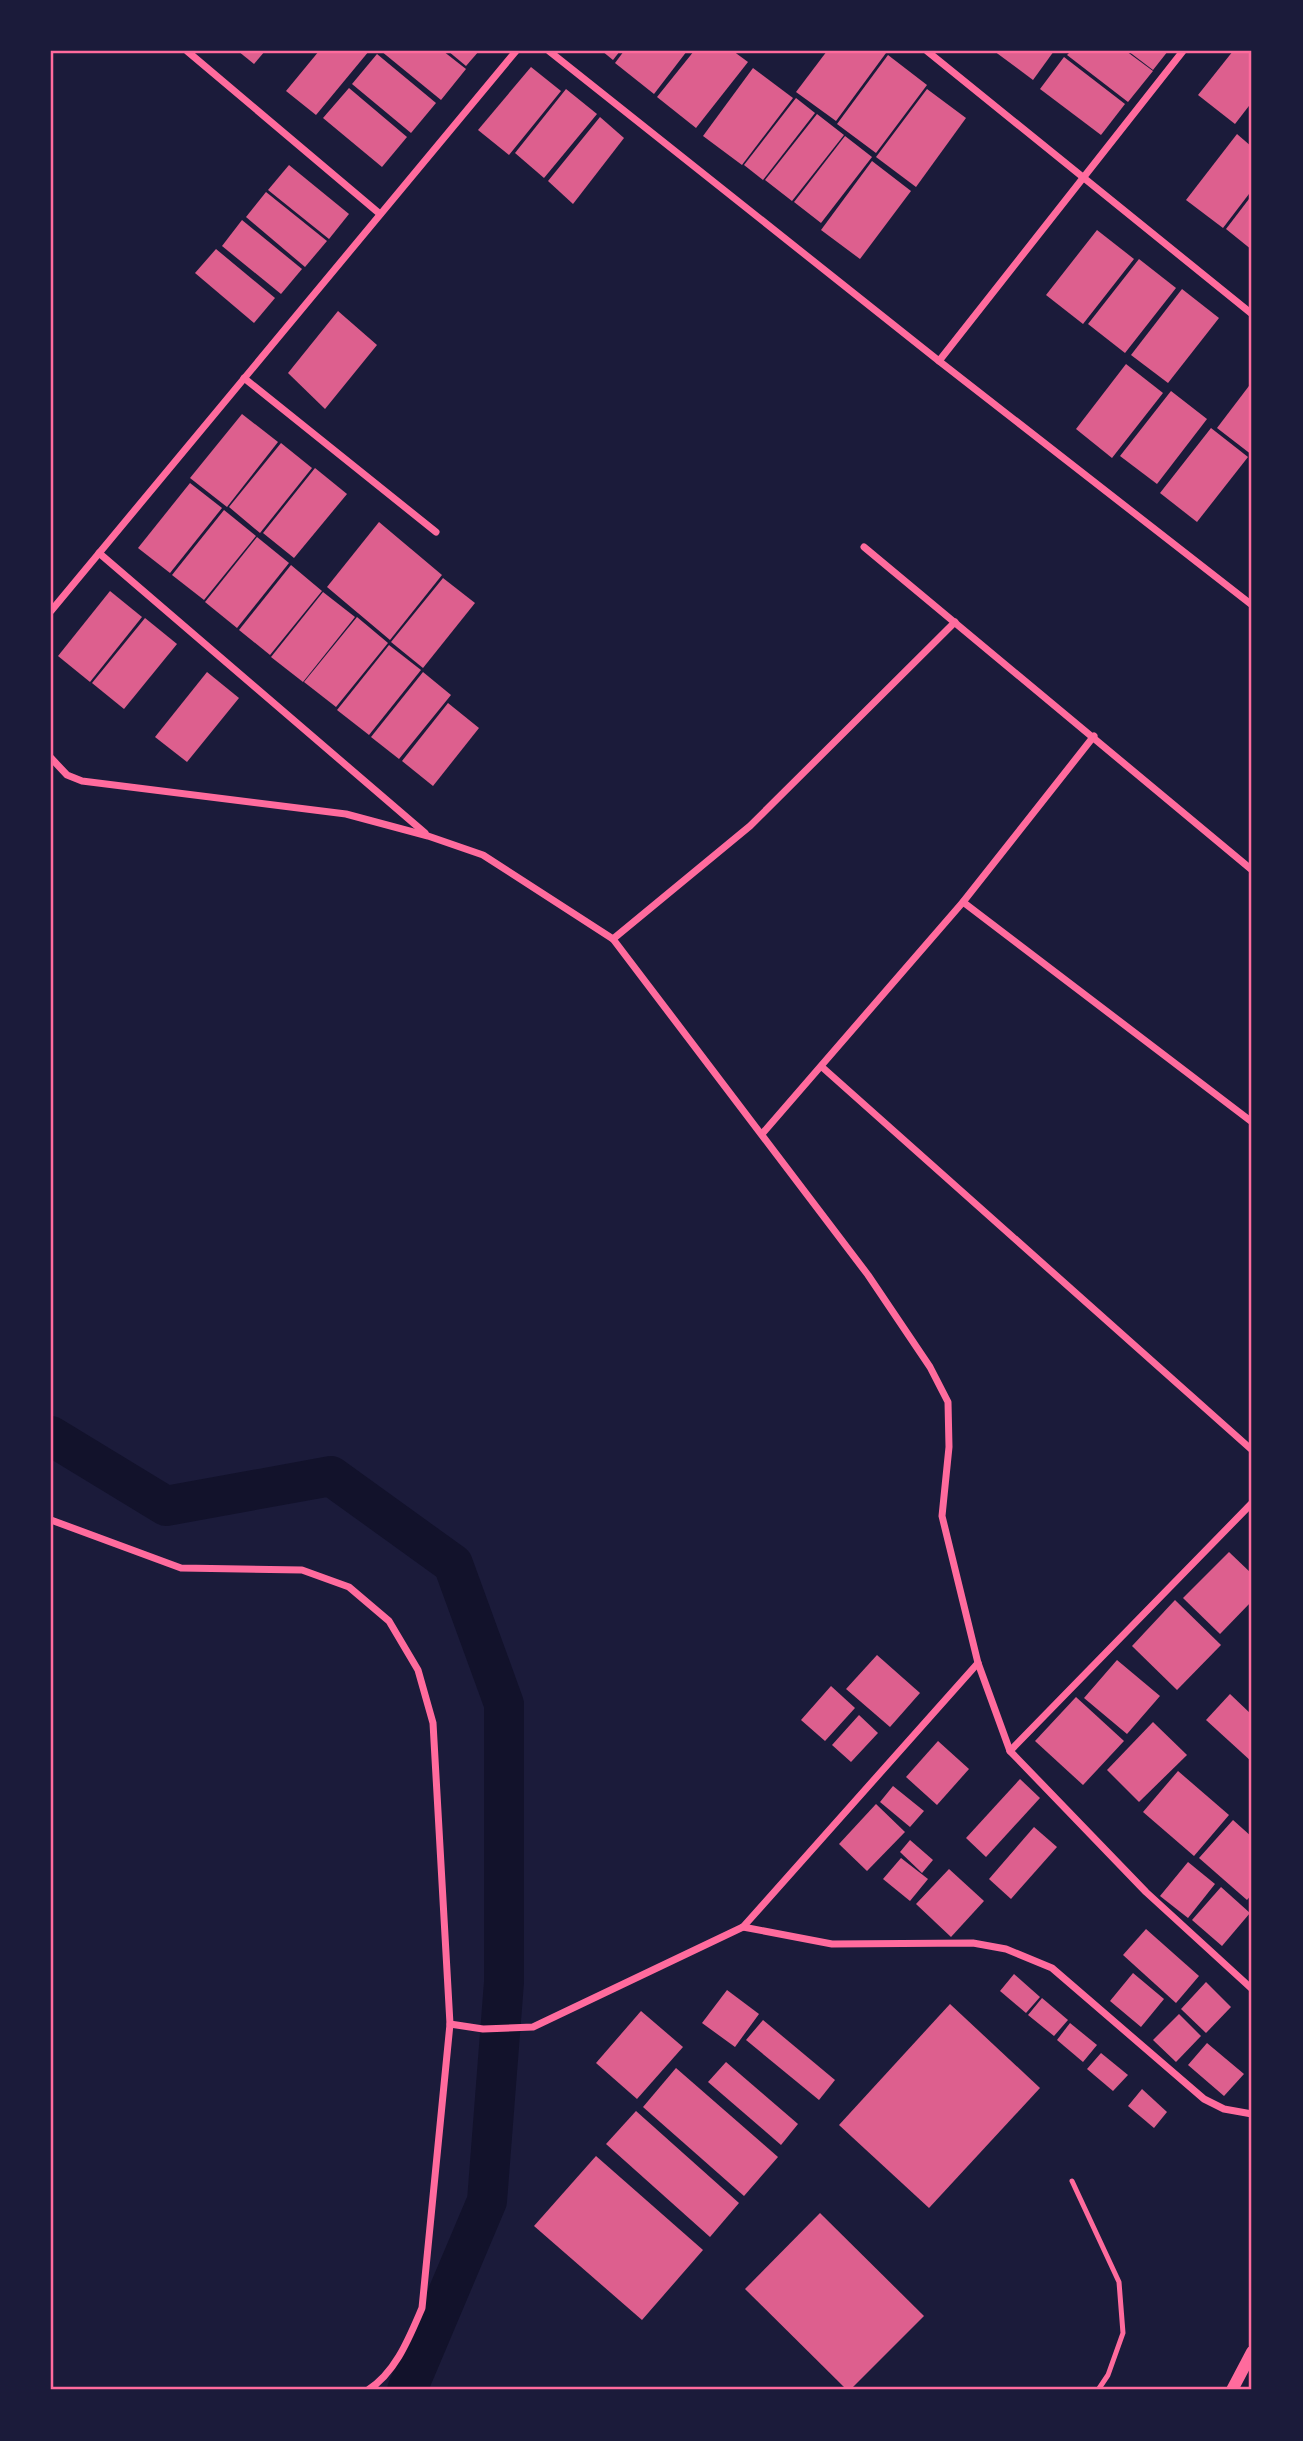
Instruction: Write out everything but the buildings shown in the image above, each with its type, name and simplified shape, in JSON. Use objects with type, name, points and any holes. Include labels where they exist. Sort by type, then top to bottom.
[{"type":"street","points":[[187,51],[380,214]]},
{"type":"street","points":[[51,611],[516,51]]},
{"type":"street","points":[[549,51],[1252,605]]},
{"type":"street","points":[[928,51],[1252,314]]},
{"type":"street","points":[[939,361],[1183,51]]},
{"type":"street","points":[[244,378],[436,532]]},
{"type":"street","points":[[864,547],[1252,870]]},
{"type":"street","points":[[99,553],[428,836]]},
{"type":"street","points":[[614,939],[750,826],[955,622]]},
{"type":"street","points":[[762,1134],[963,902],[1094,736]]},
{"type":"street","points":[[51,758],[67,775],[82,781],[345,814],[428,836],[483,855],[614,939],[868,1275],[930,1367],[948,1402],[949,1447],[942,1516],[978,1663],[1010,1751],[1146,1892],[1252,1989]]},
{"type":"street","points":[[963,902],[1252,1122]]},
{"type":"street","points":[[822,1067],[1252,1450]]},
{"type":"street","points":[[1010,1751],[1252,1503]]},
{"type":"street","points":[[51,1520],[181,1568],[302,1570],[349,1587],[389,1621],[418,1670],[433,1723],[450,2024],[422,2308],[404,2349],[379,2383],[368,2390]]},
{"type":"street","points":[[450,2024],[483,2029],[534,2027],[743,1927],[978,1663]]},
{"type":"street","points":[[743,1927],[832,1944],[973,1943],[1006,1949],[1052,1968],[1204,2099],[1224,2109],[1252,2114]]},
{"type":"street","points":[[1232,2390],[1252,2351]]},
{"type":"lane","points":[[1072,2181],[1119,2282],[1123,2333],[1108,2375],[1098,2390]]},
{"type":"waterway","points":[[51,1436],[166,1506],[331,1476],[453,1564],[504,1704],[504,1982],[487,2201],[407,2390]]}]
